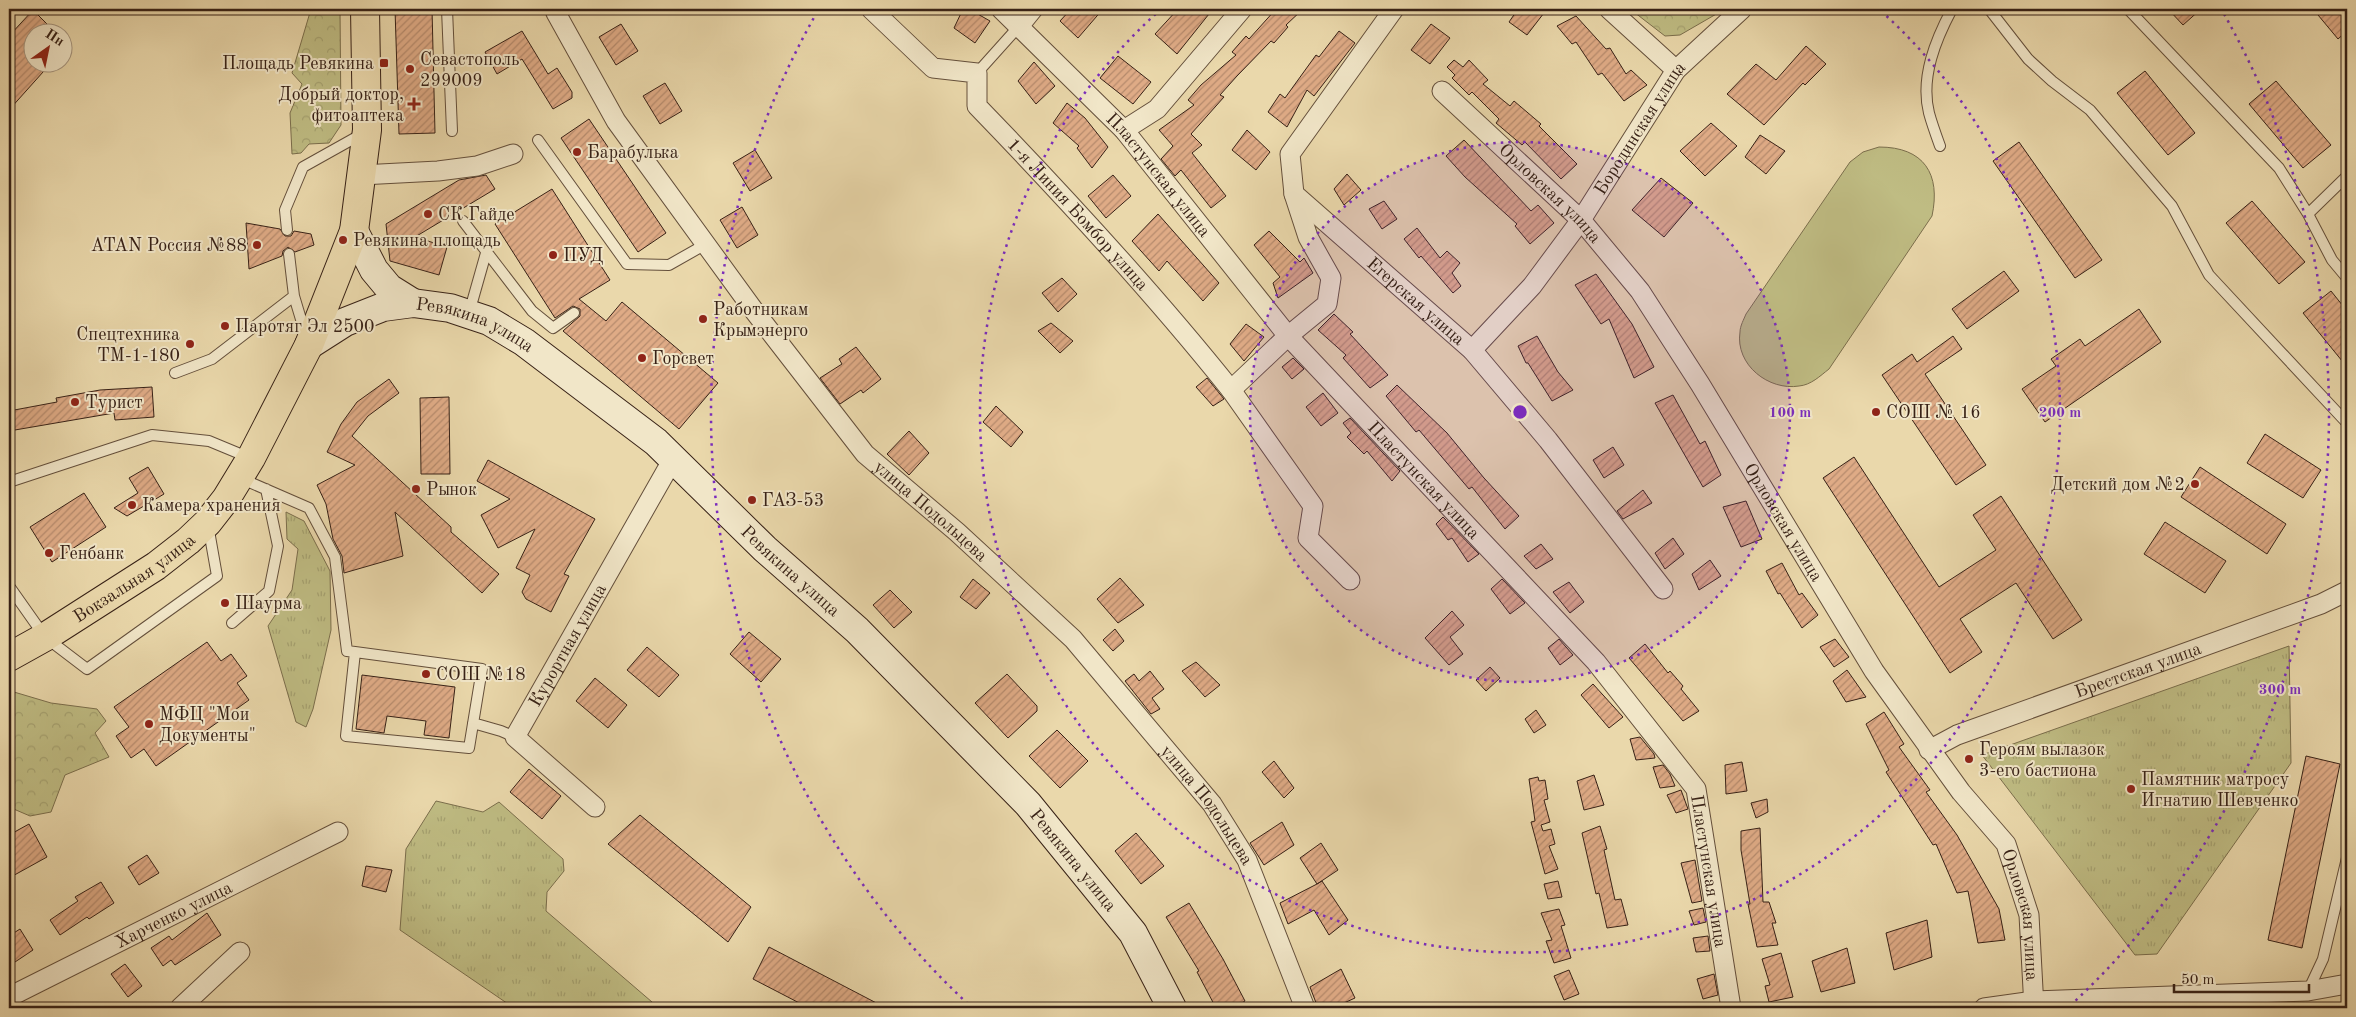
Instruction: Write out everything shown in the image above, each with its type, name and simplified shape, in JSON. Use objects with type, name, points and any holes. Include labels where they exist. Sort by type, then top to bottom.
[{"type":"main road","name":"Вокзальная улица","points":[[9,657],[45,638],[156,566],[188,541],[208,522],[226,499],[245,468],[309,345],[354,231],[367,130],[365,9]]},
{"type":"main road","points":[[354,231],[374,270],[390,288],[413,303]]},
{"type":"main road","name":"Ревякина улица","points":[[309,345],[360,315],[383,307],[413,303],[450,308],[490,321],[524,342],[656,442],[765,548],[857,630],[1028,804],[1133,932],[1172,1008]]},
{"type":"street","name":"улица Подольцева","points":[[558,9],[556,13],[616,121],[706,244],[865,454],[957,532],[1073,639],[1212,804],[1247,860],[1305,1008]]},
{"type":"street","points":[[871,9],[933,68],[977,73]]},
{"type":"street","name":"Пластунская улица","points":[[1001,9],[1020,25],[1020,29],[1124,130],[1288,336],[1596,662],[1696,790],[1731,1008]]},
{"type":"street","points":[[1020,25],[1034,9]]},
{"type":"street","points":[[1124,130],[1157,109],[1242,9]]},
{"type":"street","points":[[1231,390],[1288,336],[1327,304],[1331,278],[1308,237],[1294,194],[1290,154],[1394,9]]},
{"type":"street","points":[[1609,9],[1676,70]]},
{"type":"street","name":"Бородинская улица","points":[[1472,350],[1532,286],[1581,220],[1676,70],[1742,9]]},
{"type":"street","name":"1-я Линия Бомбор улица","points":[[977,73],[977,106],[1082,214],[1170,314],[1231,390],[1313,506],[1308,538],[1350,580]]},
{"type":"street","name":"Орловская улица","points":[[1442,91],[1581,220],[1640,291],[1700,384],[1874,672],[1961,792],[2006,844],[2029,915],[2034,1004]]},
{"type":"street","points":[[361,175],[447,170],[477,166],[513,154]]},
{"type":"street","name":"Егерская улица","points":[[1294,194],[1472,350],[1548,440],[1663,589]]},
{"type":"street","name":"Курортная улица","points":[[515,738],[672,459]]},
{"type":"street","name":"Брестская улица","points":[[1929,750],[1957,735],[2321,604],[2347,591]]},
{"type":"street","points":[[515,738],[595,807]]},
{"type":"street","name":"Харченко улица","points":[[9,997],[338,832]]},
{"type":"street","points":[[180,1008],[240,952]]},
{"type":"street","points":[[1984,1008],[2308,991],[2347,984]]},
{"type":"lane","points":[[448,9],[452,131]]},
{"type":"lane","points":[[1940,146],[1928,111],[1928,74],[1939,32],[1952,9]]},
{"type":"lane","points":[[1989,9],[2028,59],[2090,110],[2172,206],[2209,275],[2347,423]]},
{"type":"lane","points":[[2128,9],[2279,168],[2308,214],[2332,260],[2347,278]]},
{"type":"lane","points":[[977,73],[1020,25]]},
{"type":"lane","points":[[287,230],[285,210],[303,167],[367,130]]},
{"type":"lane","points":[[538,140],[627,264],[669,264],[706,244]]},
{"type":"lane","points":[[2308,214],[2347,176]]},
{"type":"lane","points":[[462,221],[532,311],[553,328],[574,313]]},
{"type":"lane","points":[[468,314],[486,253]]},
{"type":"lane","points":[[289,254],[294,296],[309,345]]},
{"type":"lane","points":[[175,374],[212,359],[294,296]]},
{"type":"lane","points":[[9,482],[152,436],[209,441],[245,468],[266,489],[309,508],[335,557],[347,651],[355,652],[482,669],[469,748],[346,736],[355,652]]},
{"type":"lane","points":[[232,623],[269,591],[278,546],[266,489]]},
{"type":"lane","points":[[9,586],[45,638],[87,669],[217,576],[208,522]]},
{"type":"lane","points":[[473,723],[501,731],[515,738]]},
{"type":"lane","points":[[2308,991],[2323,959],[2347,858]]},
{"type":"green space","points":[[311,9],[340,9],[341,125],[329,143],[309,144],[301,153],[292,154],[290,113],[302,84],[292,73]]},
{"type":"green space","points":[[1630,9],[1725,9],[1680,35],[1665,36]]},
{"type":"green space","points":[[1879,147],[1895,148],[1908,152],[1926,166],[1934,188],[1932,216],[1829,369],[1815,380],[1799,386],[1776,384],[1766,380],[1756,373],[1743,355],[1740,344],[1740,332],[1746,314],[1850,162],[1863,152]]},
{"type":"green space","points":[[286,512],[304,521],[330,571],[331,630],[313,709],[306,727],[296,722],[268,626],[292,590],[298,549],[287,539]]},
{"type":"green space","points":[[2289,646],[2291,763],[2157,954],[2135,955],[1982,755]]},
{"type":"green space","points":[[9,692],[51,703],[97,709],[106,721],[95,733],[109,757],[65,775],[51,812],[30,816],[9,807]]},
{"type":"green space","points":[[436,801],[483,812],[499,802],[563,859],[564,871],[547,892],[546,911],[659,1008],[514,1008],[400,930],[406,849]]},
{"type":"building","points":[[395,9],[432,9],[435,133],[399,134]]},
{"type":"building","points":[[963,9],[969,9],[990,21],[975,43],[954,28]]},
{"type":"building","points":[[1071,9],[1103,9],[1078,38],[1060,21]]},
{"type":"building","points":[[1178,9],[1213,9],[1177,54],[1155,34]]},
{"type":"building","points":[[1276,9],[1303,9],[1286,25],[1288,27],[1274,43],[1271,41],[1237,76],[1220,95],[1224,97],[1191,134],[1202,145],[1192,153],[1226,196],[1211,208],[1181,170],[1175,176],[1161,159],[1173,146],[1159,130],[1194,105],[1188,100],[1201,85],[1236,55],[1232,52],[1246,36],[1249,39]]},
{"type":"building","points":[[1518,9],[1547,9],[1527,35],[1509,22]]},
{"type":"building","points":[[2168,9],[2201,9],[2183,25]]},
{"type":"building","points":[[2313,9],[2347,9],[2347,31],[2338,39]]},
{"type":"building","points":[[33,10],[45,22],[22,22],[22,72],[43,72],[9,110],[9,36]]},
{"type":"building","points":[[1576,16],[1606,49],[1610,48],[1626,74],[1631,70],[1647,85],[1624,101],[1602,73],[1598,75],[1576,42],[1572,44],[1557,26]]},
{"type":"building","points":[[621,24],[638,51],[616,65],[599,37]]},
{"type":"building","points":[[1431,24],[1450,38],[1430,64],[1411,50]]},
{"type":"building","points":[[522,31],[548,74],[557,68],[572,92],[572,98],[553,109],[522,59],[497,74],[485,52]]},
{"type":"building","points":[[1339,31],[1355,43],[1314,96],[1307,90],[1287,127],[1268,112],[1280,94],[1285,98],[1316,55],[1319,57]]},
{"type":"building","points":[[1806,46],[1826,64],[1805,85],[1803,83],[1764,125],[1727,94],[1756,64],[1776,80]]},
{"type":"building","points":[[1118,56],[1151,82],[1133,104],[1100,78]]},
{"type":"building","points":[[1454,60],[1463,67],[1469,60],[1488,80],[1483,84],[1510,106],[1514,101],[1541,124],[1539,126],[1577,164],[1561,179],[1525,142],[1522,145],[1496,123],[1499,119],[1472,92],[1469,95],[1452,78],[1455,75],[1447,67]]},
{"type":"building","points":[[1034,62],[1055,86],[1036,104],[1018,81]]},
{"type":"building","points":[[2145,71],[2195,133],[2168,155],[2117,93]]},
{"type":"building","points":[[2276,81],[2331,145],[2303,168],[2249,104]]},
{"type":"building","points":[[665,83],[682,111],[660,124],[643,96]]},
{"type":"building","points":[[1067,103],[1085,118],[1108,147],[1092,168],[1077,148],[1079,146],[1053,123]]},
{"type":"building","points":[[589,119],[666,233],[638,252],[561,138]]},
{"type":"building","points":[[1711,123],[1737,146],[1705,176],[1680,151]]},
{"type":"building","points":[[1247,130],[1270,152],[1256,170],[1232,150]]},
{"type":"building","points":[[1760,135],[1785,151],[1766,174],[1745,157]]},
{"type":"building","points":[[1464,140],[1531,211],[1538,205],[1554,223],[1530,244],[1515,226],[1517,224],[1465,177],[1446,156]]},
{"type":"building","points":[[2019,142],[2102,260],[2075,278],[1993,161]]},
{"type":"building","points":[[755,150],[772,178],[750,191],[733,163]]},
{"type":"building","points":[[1347,174],[1361,190],[1344,205],[1334,189]]},
{"type":"building","points":[[486,175],[495,189],[415,237],[447,247],[439,275],[390,261],[386,224],[459,180]]},
{"type":"building","points":[[1113,175],[1131,196],[1106,218],[1088,196]]},
{"type":"building","points":[[1661,178],[1693,203],[1664,237],[1632,210]]},
{"type":"building","points":[[552,189],[610,280],[579,299],[606,321],[622,302],[718,383],[679,429],[563,331],[580,316],[580,309],[573,306],[555,318],[495,224]]},
{"type":"building","points":[[1384,201],[1397,219],[1382,229],[1369,209]]},
{"type":"building","points":[[2252,201],[2305,262],[2279,284],[2226,223]]},
{"type":"building","points":[[742,207],[758,235],[737,248],[720,220]]},
{"type":"building","points":[[1158,214],[1219,283],[1203,301],[1167,261],[1159,271],[1132,241]]},
{"type":"building","points":[[246,223],[280,229],[285,236],[291,236],[294,231],[311,234],[314,245],[295,252],[288,247],[283,251],[282,256],[249,269]]},
{"type":"building","points":[[1417,228],[1440,258],[1447,251],[1460,263],[1452,273],[1461,286],[1453,293],[1421,256],[1419,258],[1404,239]]},
{"type":"building","points":[[1269,231],[1300,262],[1304,258],[1313,273],[1278,298],[1273,283],[1280,277],[1254,245]]},
{"type":"building","points":[[2004,271],[2019,291],[1967,329],[1952,309]]},
{"type":"building","points":[[1596,274],[1632,324],[1654,367],[1634,378],[1609,319],[1601,324],[1575,285]]},
{"type":"building","points":[[1062,278],[1077,294],[1058,312],[1042,293]]},
{"type":"building","points":[[2331,291],[2347,311],[2347,367],[2303,313]]},
{"type":"building","points":[[2139,309],[2161,342],[2045,422],[2022,389],[2056,366],[2051,359],[2080,339],[2085,346]]},
{"type":"building","points":[[1334,314],[1353,332],[1350,334],[1388,375],[1370,388],[1343,358],[1346,355],[1318,330]]},
{"type":"building","points":[[1051,323],[1073,341],[1060,353],[1038,331]]},
{"type":"building","points":[[1246,324],[1264,337],[1244,361],[1230,344]]},
{"type":"building","points":[[1537,336],[1558,372],[1573,390],[1552,401],[1528,363],[1526,363],[1518,346]]},
{"type":"building","points":[[1953,336],[1962,349],[1925,374],[1986,465],[1956,485],[1882,375],[1912,354],[1917,362]]},
{"type":"building","points":[[856,347],[881,379],[863,393],[861,390],[840,404],[820,378],[842,364],[839,359]]},
{"type":"building","points":[[1293,358],[1304,369],[1292,379],[1282,367]]},
{"type":"building","points":[[1207,378],[1224,399],[1213,406],[1196,387]]},
{"type":"building","points":[[389,379],[399,393],[368,416],[352,436],[451,527],[451,532],[499,574],[482,593],[395,512],[403,556],[344,573],[342,556],[333,539],[326,504],[317,485],[355,465],[327,452],[341,424],[357,402]]},
{"type":"building","points":[[1397,385],[1447,433],[1484,478],[1519,516],[1505,529],[1472,487],[1469,489],[1419,430],[1416,432],[1386,396]]},
{"type":"building","points":[[152,387],[154,417],[115,420],[114,413],[9,431],[9,411],[57,402],[56,398],[100,390]]},
{"type":"building","points":[[1323,393],[1338,413],[1321,426],[1306,407]]},
{"type":"building","points":[[1673,395],[1700,444],[1705,441],[1721,475],[1703,487],[1655,403]]},
{"type":"building","points":[[449,397],[450,474],[421,474],[420,398]]},
{"type":"building","points":[[996,406],[1023,432],[1011,447],[983,422]]},
{"type":"building","points":[[1350,418],[1400,471],[1392,481],[1367,451],[1364,454],[1347,437],[1351,433],[1343,423]]},
{"type":"building","points":[[909,431],[929,453],[909,475],[887,454]]},
{"type":"building","points":[[2265,434],[2321,470],[2303,498],[2247,463]]},
{"type":"building","points":[[1613,447],[1624,465],[1604,478],[1593,460]]},
{"type":"building","name":"СОШ № 16","points":[[1854,457],[1939,587],[1996,550],[1973,515],[2001,496],[2082,620],[2053,639],[2016,583],[1960,619],[1982,652],[1950,673],[1823,478]]},
{"type":"building","points":[[488,460],[595,519],[564,574],[569,576],[551,612],[526,599],[522,592],[530,575],[516,568],[535,529],[498,548],[481,515],[510,499],[477,481]]},
{"type":"building","points":[[148,467],[164,494],[127,516],[114,508],[138,493],[129,478]]},
{"type":"building","points":[[2200,467],[2286,524],[2267,554],[2181,497]]},
{"type":"building","points":[[1643,490],[1652,503],[1623,519],[1617,511]]},
{"type":"building","points":[[84,493],[106,527],[52,562],[30,527]]},
{"type":"building","points":[[1746,501],[1762,539],[1741,547],[1723,507]]},
{"type":"building","points":[[1443,517],[1479,554],[1468,562],[1452,538],[1448,540],[1436,524]]},
{"type":"building","points":[[2165,522],[2226,561],[2205,593],[2144,554]]},
{"type":"building","points":[[1673,538],[1684,554],[1665,569],[1655,553]]},
{"type":"building","points":[[1541,544],[1553,559],[1536,569],[1524,556]]},
{"type":"building","points":[[1710,560],[1721,576],[1699,590],[1692,574]]},
{"type":"building","points":[[1782,563],[1799,595],[1802,593],[1818,615],[1802,628],[1780,593],[1778,594],[1766,571]]},
{"type":"building","points":[[1120,578],[1144,605],[1118,623],[1097,599]]},
{"type":"building","points":[[973,579],[990,593],[976,609],[960,597]]},
{"type":"building","points":[[1502,579],[1525,603],[1510,614],[1491,589]]},
{"type":"building","points":[[1569,582],[1584,602],[1570,613],[1553,592]]},
{"type":"building","points":[[890,590],[912,612],[894,628],[873,605]]},
{"type":"building","points":[[1452,611],[1464,625],[1450,637],[1463,654],[1449,665],[1425,638]]},
{"type":"building","points":[[1115,629],[1124,641],[1113,651],[1103,640]]},
{"type":"building","points":[[749,632],[781,659],[761,682],[730,654]]},
{"type":"building","points":[[1559,639],[1573,655],[1560,665],[1548,648]]},
{"type":"building","points":[[1835,639],[1849,657],[1834,667],[1820,647]]},
{"type":"building","points":[[207,642],[221,661],[231,654],[247,676],[237,683],[249,700],[156,766],[144,749],[131,758],[116,736],[129,727],[114,707]]},
{"type":"building","points":[[1645,644],[1668,673],[1670,671],[1683,686],[1681,689],[1699,711],[1683,721],[1629,658]]},
{"type":"building","points":[[647,647],[679,675],[659,697],[627,670]]},
{"type":"building","points":[[1196,662],[1220,685],[1205,697],[1182,671]]},
{"type":"building","points":[[1490,667],[1500,678],[1486,691],[1476,680]]},
{"type":"building","points":[[1847,670],[1866,697],[1846,702],[1833,681]]},
{"type":"building","points":[[1150,671],[1164,689],[1152,698],[1160,709],[1151,714],[1125,681],[1134,674],[1139,681]]},
{"type":"building","points":[[1007,674],[1037,706],[1037,711],[1008,738],[975,703]]},
{"type":"building","name":"СОШ №18","points":[[362,675],[455,687],[449,738],[424,735],[426,721],[387,716],[384,733],[356,729]]},
{"type":"building","points":[[595,678],[627,705],[608,728],[576,701]]},
{"type":"building","points":[[1593,684],[1623,717],[1609,728],[1581,695]]},
{"type":"building","points":[[1536,710],[1546,725],[1534,733],[1525,719]]},
{"type":"building","points":[[1884,712],[1904,744],[1899,747],[1930,790],[1926,792],[1957,835],[1999,909],[2005,940],[1978,943],[1968,891],[1957,893],[1936,844],[1933,845],[1886,772],[1889,770],[1866,724]]},
{"type":"building","points":[[1057,730],[1088,761],[1060,788],[1029,756]]},
{"type":"building","points":[[1640,737],[1654,754],[1655,758],[1636,760],[1630,739]]},
{"type":"building","points":[[2306,756],[2340,764],[2302,948],[2268,940]]},
{"type":"building","points":[[1274,761],[1294,788],[1284,798],[1262,772]]},
{"type":"building","points":[[1742,762],[1747,791],[1726,794],[1725,765]]},
{"type":"building","points":[[1663,765],[1670,774],[1675,786],[1660,788],[1653,767]]},
{"type":"building","points":[[529,769],[561,796],[542,819],[510,792]]},
{"type":"building","points":[[1594,775],[1604,805],[1584,810],[1577,781]]},
{"type":"building","points":[[1538,777],[1539,781],[1545,780],[1548,799],[1544,800],[1550,822],[1541,825],[1543,831],[1551,829],[1555,844],[1549,846],[1558,869],[1545,874],[1531,822],[1535,821],[1529,779]]},
{"type":"building","points":[[1681,790],[1688,809],[1676,813],[1667,795]]},
{"type":"building","points":[[1767,799],[1768,812],[1756,818],[1751,803]]},
{"type":"building","points":[[640,815],[751,907],[728,942],[608,844]]},
{"type":"building","points":[[1282,822],[1294,845],[1264,865],[1250,843]]},
{"type":"building","points":[[29,824],[47,857],[9,878],[9,835]]},
{"type":"building","points":[[1600,826],[1607,849],[1604,850],[1615,900],[1621,899],[1628,925],[1607,928],[1599,893],[1596,894],[1582,833]]},
{"type":"building","points":[[1760,828],[1763,902],[1769,902],[1776,923],[1772,923],[1778,945],[1757,947],[1748,904],[1750,904],[1741,850],[1741,831]]},
{"type":"building","points":[[1136,833],[1164,866],[1141,884],[1115,851]]},
{"type":"building","points":[[1321,843],[1338,870],[1317,884],[1300,858]]},
{"type":"building","points":[[147,855],[159,873],[139,885],[128,867]]},
{"type":"building","points":[[1695,860],[1702,901],[1692,903],[1681,863]]},
{"type":"building","points":[[366,866],[392,870],[386,892],[362,886]]},
{"type":"building","points":[[1322,881],[1348,920],[1329,935],[1314,910],[1288,924],[1280,903]]},
{"type":"building","points":[[1558,881],[1562,897],[1548,899],[1544,884]]},
{"type":"building","points":[[101,882],[114,903],[89,919],[87,917],[60,935],[50,920],[78,901],[75,897]]},
{"type":"building","points":[[1189,903],[1223,959],[1245,1001],[1232,1008],[1216,1008],[1197,972],[1199,971],[1166,917]]},
{"type":"building","points":[[1703,908],[1706,922],[1694,925],[1689,911]]},
{"type":"building","points":[[1559,909],[1565,925],[1561,926],[1571,958],[1554,963],[1546,941],[1552,940],[1541,913]]},
{"type":"building","points":[[207,913],[221,935],[175,965],[171,960],[163,966],[151,948],[169,936],[172,940]]},
{"type":"building","points":[[1927,920],[1932,957],[1894,970],[1886,933]]},
{"type":"building","points":[[20,929],[33,950],[9,966],[9,936]]},
{"type":"building","points":[[1708,936],[1710,951],[1696,952],[1693,938]]},
{"type":"building","points":[[769,947],[886,1008],[809,1008],[753,979]]},
{"type":"building","points":[[1847,948],[1855,983],[1821,992],[1812,961]]},
{"type":"building","points":[[1781,953],[1793,997],[1769,1002],[1765,986],[1770,985],[1762,959]]},
{"type":"building","points":[[125,964],[142,986],[128,997],[111,974]]},
{"type":"building","points":[[1341,969],[1355,998],[1333,1008],[1318,1008],[1310,987]]},
{"type":"building","points":[[1569,970],[1579,994],[1564,1000],[1554,976]]},
{"type":"building","points":[[1714,974],[1718,995],[1703,999],[1697,979]]},
{"type":"place","name":"Площадь Ревякина","points":[[384,63]]},
{"type":"place","name":"Севастополь 299009","points":[[410,69]]},
{"type":"place","name":"Добрый доктор, фитоаптека","points":[[414,104]]},
{"type":"place","name":"Барабулька","points":[[577,152]]},
{"type":"place","name":"СК Гайде","points":[[428,214]]},
{"type":"place","name":"Ревякина площадь","points":[[343,240]]},
{"type":"place","name":"ATAN Россия №88","points":[[257,245]]},
{"type":"place","name":"ПУД","points":[[553,255]]},
{"type":"place","name":"Работникам Крымэнерго","points":[[703,319]]},
{"type":"place","name":"Паротяг Эл 2500","points":[[225,326]]},
{"type":"place","name":"Спецтехника ТМ-1-180","points":[[190,344]]},
{"type":"place","name":"Горсвет","points":[[642,358]]},
{"type":"place","name":"Турист","points":[[75,402]]},
{"type":"place","name":"СОШ № 16","points":[[1876,412]]},
{"type":"place","name":"Детский дом №2","points":[[2195,484]]},
{"type":"place","name":"Рынок","points":[[416,489]]},
{"type":"place","name":"ГАЗ-53","points":[[752,500]]},
{"type":"place","name":"Камера хранения","points":[[132,505]]},
{"type":"place","name":"Генбанк","points":[[49,553]]},
{"type":"place","name":"Шаурма","points":[[225,603]]},
{"type":"place","name":"СОШ №18","points":[[426,674]]},
{"type":"place","name":"МФЦ \"Мои Документы\"","points":[[149,724]]},
{"type":"place","name":"Героям вылазок 3-его бастиона","points":[[1969,759]]},
{"type":"place","name":"Памятник матросу Игнатию Шевченко","points":[[2131,789]]}]
